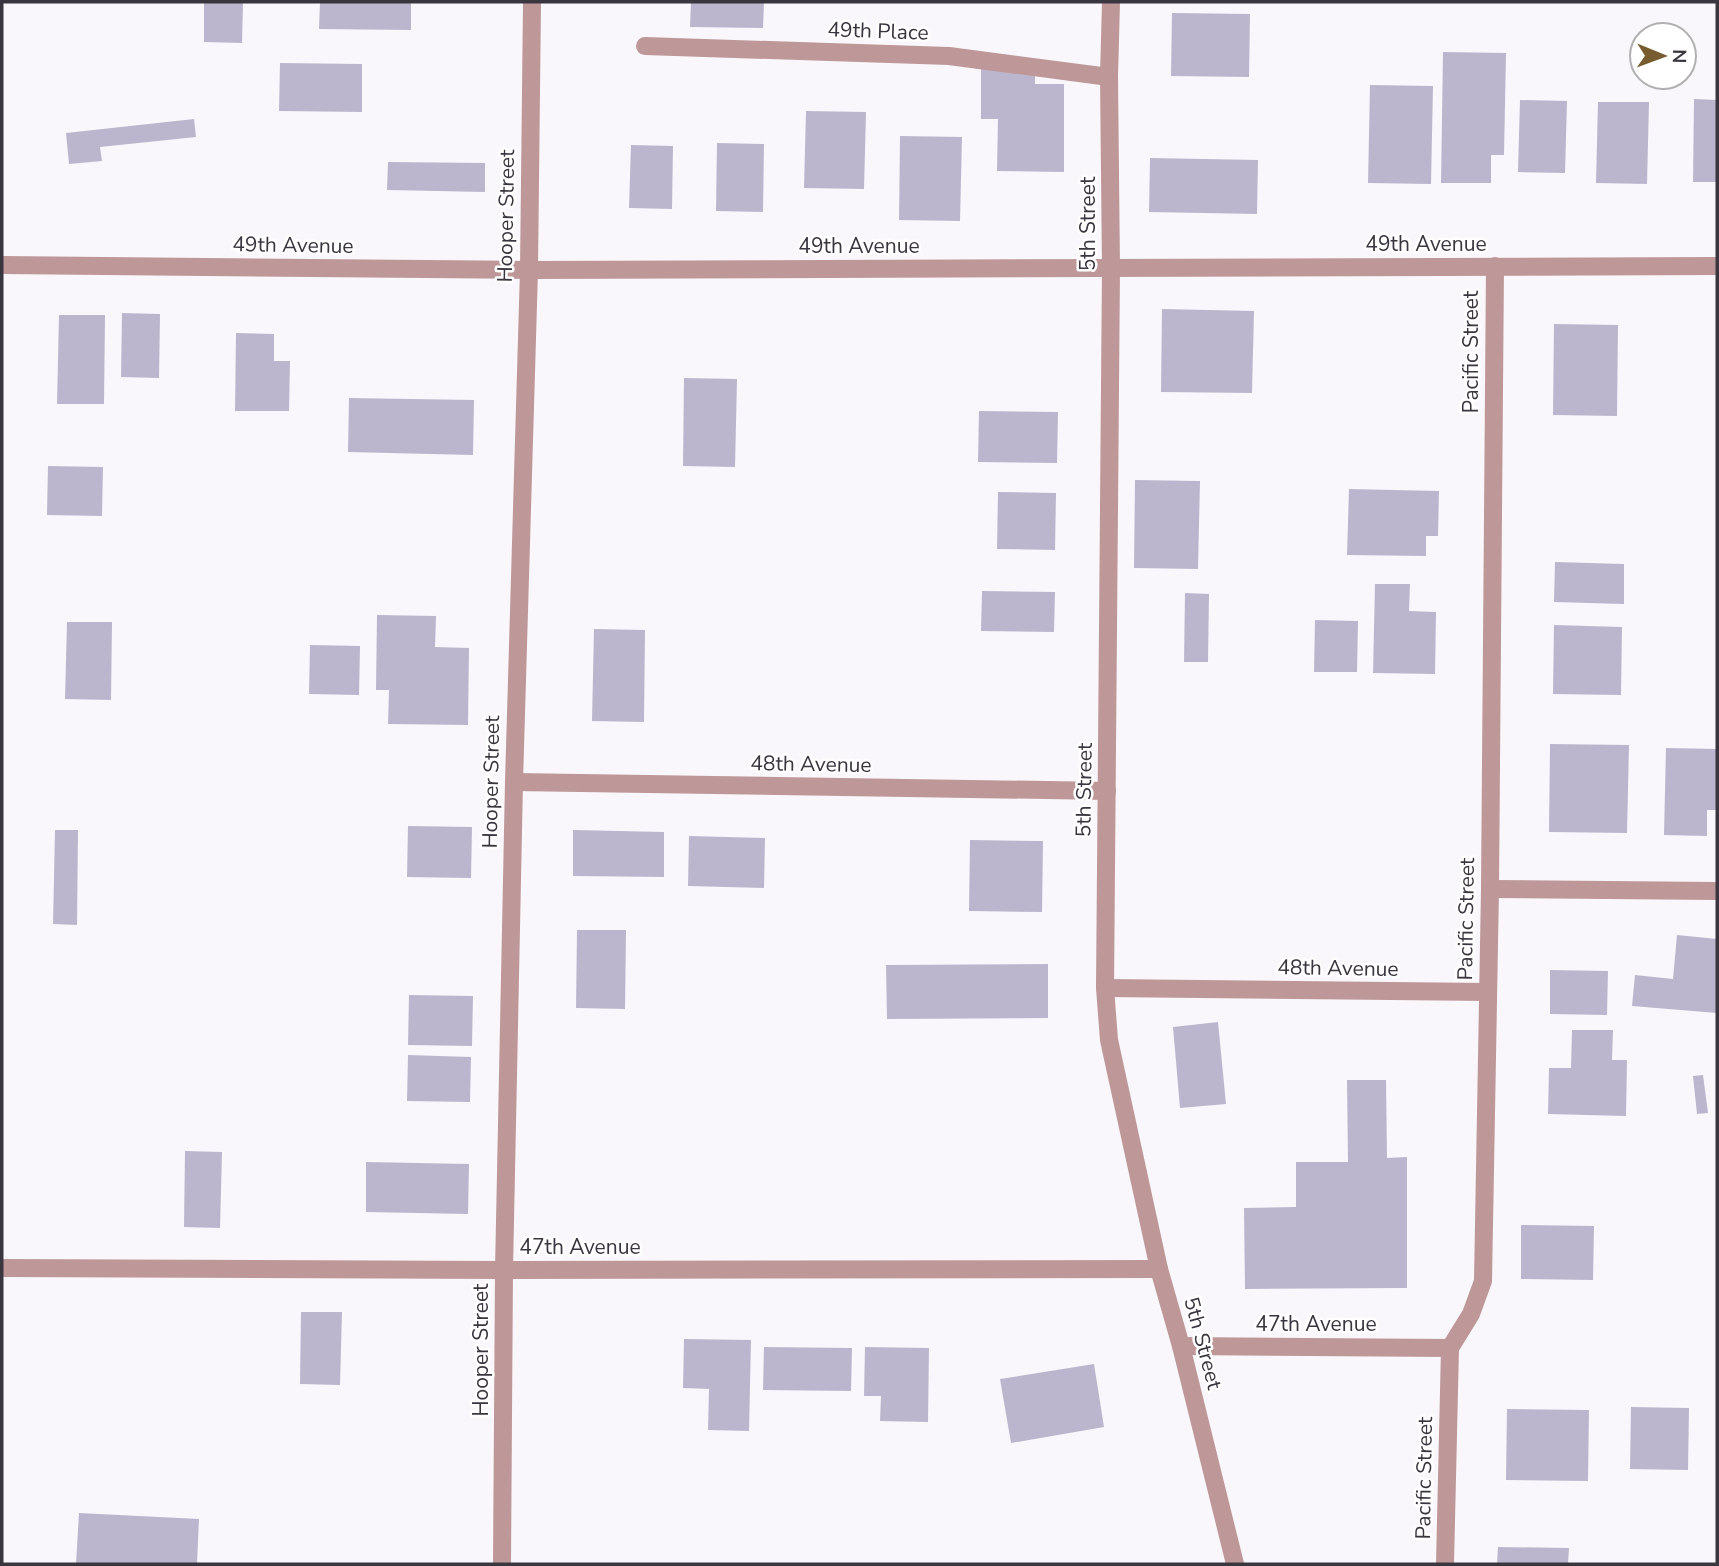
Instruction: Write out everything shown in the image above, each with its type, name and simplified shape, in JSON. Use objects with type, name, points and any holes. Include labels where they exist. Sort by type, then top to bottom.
[{"type":"street","name":"Hooper Street","points":[[502,1564],[504,1270],[514,782],[529,270],[531,2]]},
{"type":"street","name":"5th Street","points":[[1111,2],[1105,988],[1110,1040],[1159,1269],[1235,1564]]},
{"type":"street","name":"49th Place","points":[[645,46],[949,56],[1109,77]]},
{"type":"street","name":"49th Avenue","points":[[2,265],[529,270],[1717,266]]},
{"type":"street","name":"Pacific Street","points":[[1445,1564],[1450,1348],[1471,1314],[1483,1281],[1490,889],[1495,266]]},
{"type":"street","name":"48th Avenue","points":[[514,782],[1107,791]]},
{"type":"street","points":[[1490,889],[1717,891]]},
{"type":"street","name":"48th Avenue","points":[[1105,988],[1487,992]]},
{"type":"street","name":"47th Avenue","points":[[2,1268],[1159,1269]]},
{"type":"street","name":"47th Avenue","points":[[1181,1346],[1450,1348]]},
{"type":"building","points":[[204,2],[243,3],[242,43],[204,42]]},
{"type":"building","points":[[320,2],[411,2],[411,30],[319,29]]},
{"type":"building","points":[[691,2],[764,2],[763,28],[690,27]]},
{"type":"building","points":[[1172,13],[1250,14],[1249,77],[1171,76]]},
{"type":"building","points":[[1443,52],[1506,53],[1504,155],[1491,155],[1491,183],[1441,183]]},
{"type":"building","points":[[981,58],[1035,58],[1035,84],[1064,84],[1064,172],[997,171],[998,119],[981,119]]},
{"type":"building","points":[[280,63],[362,64],[362,112],[279,111]]},
{"type":"building","points":[[1370,85],[1433,86],[1431,184],[1368,183]]},
{"type":"building","points":[[1694,99],[1717,100],[1717,182],[1693,182]]},
{"type":"building","points":[[1520,100],[1567,101],[1565,173],[1518,172]]},
{"type":"building","points":[[1598,102],[1649,102],[1647,184],[1596,183]]},
{"type":"building","points":[[806,111],[866,112],[864,189],[804,188]]},
{"type":"building","points":[[194,119],[196,137],[100,147],[102,161],[69,164],[66,133]]},
{"type":"building","points":[[900,136],[962,137],[960,221],[899,220]]},
{"type":"building","points":[[717,143],[764,144],[763,212],[716,211]]},
{"type":"building","points":[[631,145],[673,146],[672,209],[629,208]]},
{"type":"building","points":[[1150,158],[1258,160],[1257,214],[1149,212]]},
{"type":"building","points":[[388,162],[485,163],[485,192],[387,190]]},
{"type":"building","points":[[1162,309],[1254,311],[1252,393],[1161,392]]},
{"type":"building","points":[[122,313],[160,314],[159,378],[121,377]]},
{"type":"building","points":[[59,315],[105,315],[104,404],[57,404]]},
{"type":"building","points":[[1554,324],[1618,325],[1617,416],[1553,415]]},
{"type":"building","points":[[236,333],[274,334],[274,361],[290,361],[289,411],[235,411]]},
{"type":"building","points":[[684,378],[737,379],[735,467],[683,466]]},
{"type":"building","points":[[349,398],[474,400],[473,455],[348,452]]},
{"type":"building","points":[[979,411],[1058,412],[1057,463],[978,462]]},
{"type":"building","points":[[48,466],[103,467],[102,516],[47,515]]},
{"type":"building","points":[[1135,480],[1200,481],[1198,569],[1134,568]]},
{"type":"building","points":[[1349,489],[1439,491],[1438,536],[1426,536],[1426,556],[1347,555]]},
{"type":"building","points":[[998,492],[1056,493],[1055,550],[997,549]]},
{"type":"building","points":[[1555,562],[1624,564],[1624,604],[1554,602]]},
{"type":"building","points":[[1375,584],[1410,584],[1409,611],[1436,612],[1435,674],[1373,673]]},
{"type":"building","points":[[982,591],[1055,592],[1054,632],[981,631]]},
{"type":"building","points":[[1185,593],[1209,594],[1208,662],[1184,662]]},
{"type":"building","points":[[377,615],[436,616],[435,647],[469,648],[468,725],[388,724],[389,690],[376,690]]},
{"type":"building","points":[[1315,620],[1358,621],[1357,672],[1314,672]]},
{"type":"building","points":[[67,622],[112,622],[111,700],[65,699]]},
{"type":"building","points":[[1554,625],[1622,627],[1621,695],[1553,694]]},
{"type":"building","points":[[594,629],[645,630],[644,722],[592,721]]},
{"type":"building","points":[[310,645],[360,646],[359,695],[309,694]]},
{"type":"building","points":[[1550,744],[1629,745],[1627,833],[1549,832]]},
{"type":"building","points":[[1666,748],[1717,749],[1717,810],[1707,810],[1707,836],[1664,835]]},
{"type":"building","points":[[408,826],[472,827],[471,878],[407,877]]},
{"type":"building","points":[[55,830],[78,830],[77,925],[53,924]]},
{"type":"building","points":[[573,830],[664,832],[664,877],[573,876]]},
{"type":"building","points":[[689,836],[765,838],[764,888],[688,886]]},
{"type":"building","points":[[970,840],[1043,841],[1042,912],[969,911]]},
{"type":"building","points":[[577,930],[626,930],[625,1009],[576,1008]]},
{"type":"building","points":[[1677,935],[1717,939],[1717,1013],[1632,1006],[1635,975],[1673,979]]},
{"type":"building","points":[[1048,964],[1048,1018],[887,1019],[886,965]]},
{"type":"building","points":[[1550,970],[1608,971],[1607,1015],[1550,1014]]},
{"type":"building","points":[[409,995],[473,996],[472,1046],[408,1045]]},
{"type":"building","points":[[1218,1022],[1226,1104],[1180,1108],[1173,1027]]},
{"type":"building","points":[[1572,1030],[1613,1030],[1612,1060],[1627,1060],[1626,1116],[1548,1114],[1549,1068],[1571,1068]]},
{"type":"building","points":[[408,1055],[471,1057],[470,1102],[407,1101]]},
{"type":"building","points":[[1703,1075],[1708,1113],[1697,1114],[1693,1076]]},
{"type":"building","points":[[1347,1080],[1386,1080],[1387,1158],[1407,1157],[1407,1288],[1245,1289],[1244,1208],[1296,1207],[1296,1162],[1348,1162]]},
{"type":"building","points":[[185,1151],[222,1152],[220,1228],[184,1227]]},
{"type":"building","points":[[366,1162],[469,1164],[468,1214],[366,1212]]},
{"type":"building","points":[[1521,1225],[1594,1226],[1593,1280],[1521,1279]]},
{"type":"building","points":[[301,1312],[342,1312],[340,1385],[300,1384]]},
{"type":"building","points":[[684,1339],[751,1340],[749,1431],[708,1430],[709,1389],[683,1388]]},
{"type":"building","points":[[764,1347],[852,1348],[851,1391],[763,1390]]},
{"type":"building","points":[[865,1347],[929,1348],[928,1422],[880,1421],[881,1396],[864,1396]]},
{"type":"building","points":[[1094,1364],[1104,1427],[1011,1443],[1000,1379]]},
{"type":"building","points":[[1631,1407],[1689,1408],[1688,1470],[1630,1469]]},
{"type":"building","points":[[1507,1409],[1589,1410],[1588,1481],[1506,1480]]},
{"type":"building","points":[[79,1513],[199,1519],[197,1564],[76,1564]]},
{"type":"building","points":[[1498,1547],[1569,1548],[1568,1564],[1497,1564]]}]
